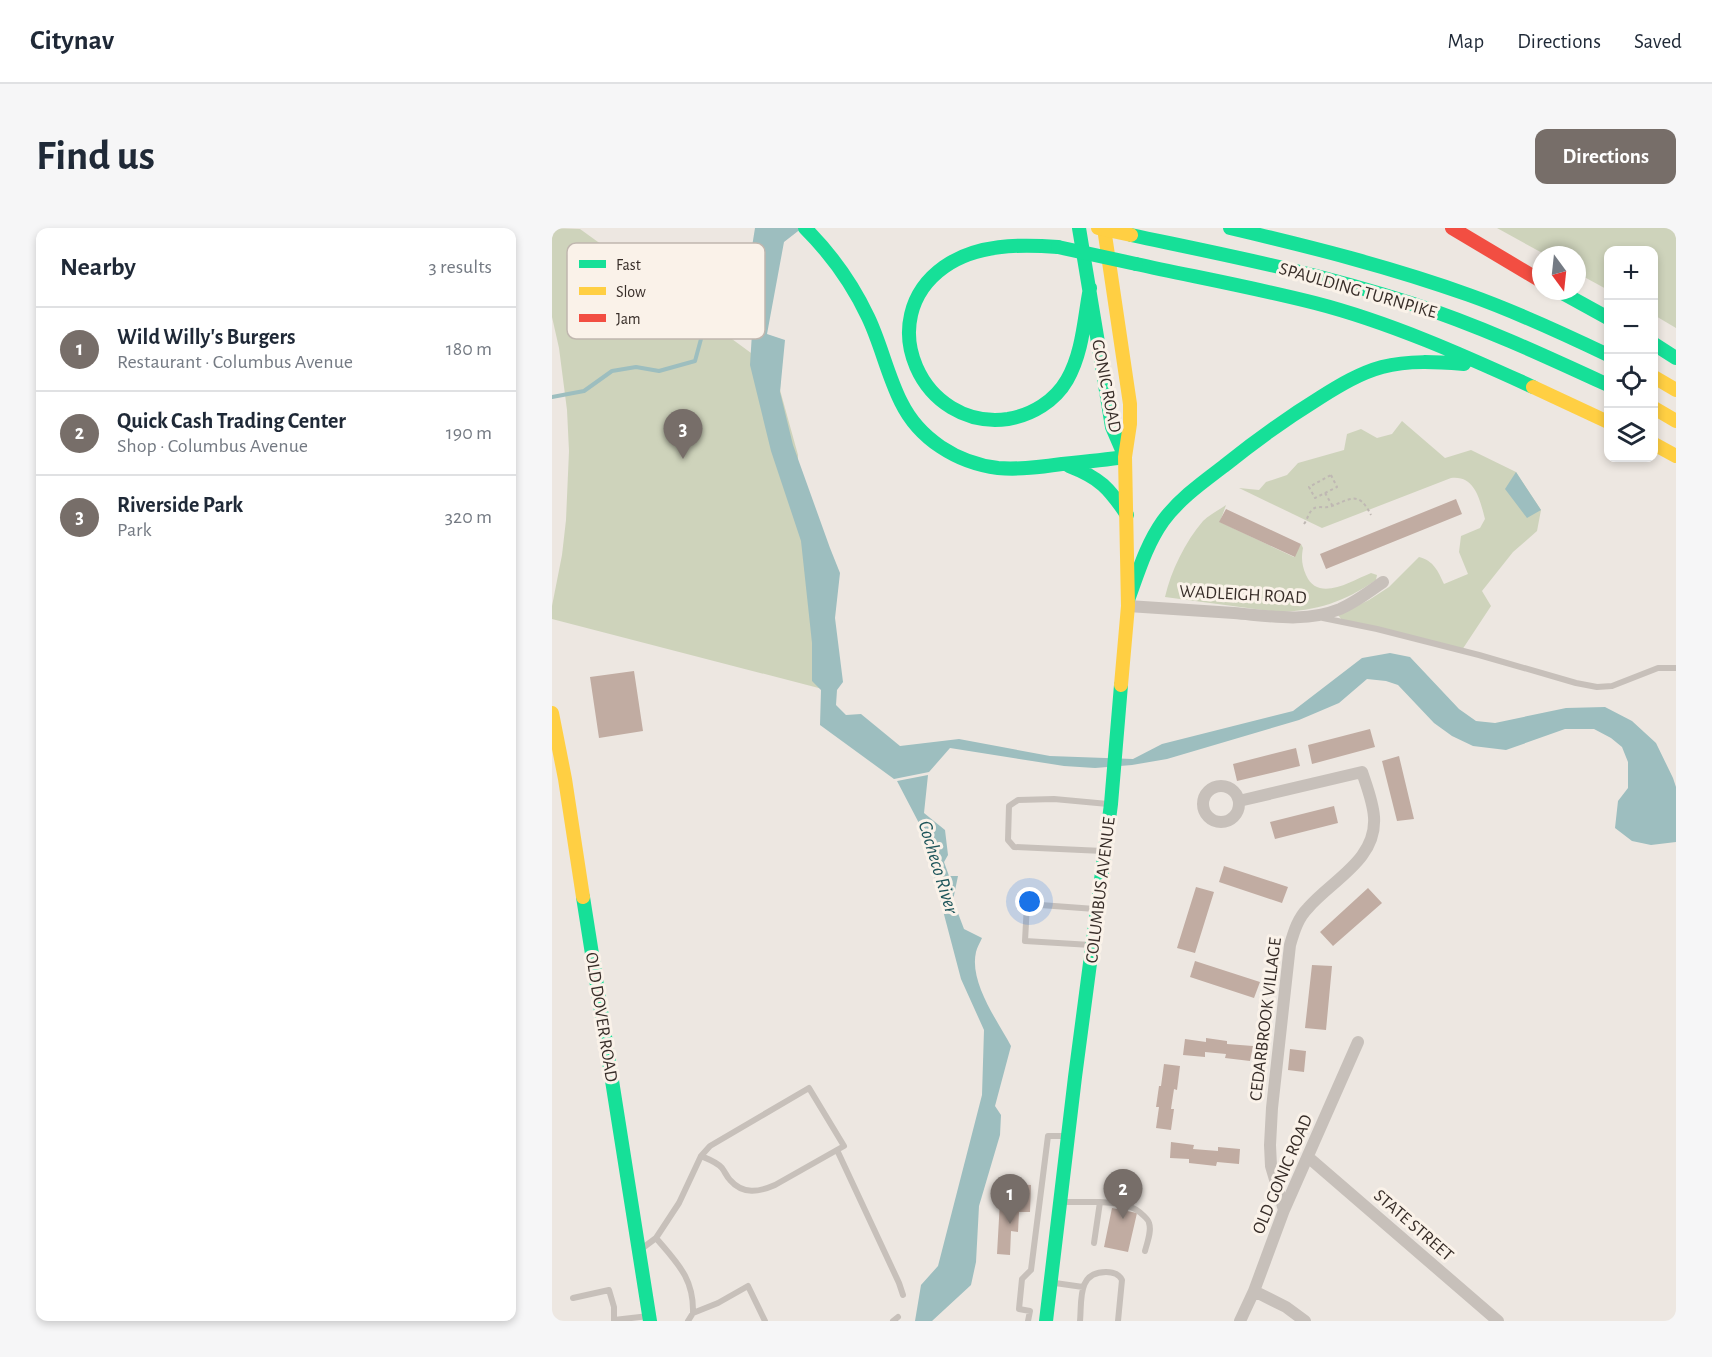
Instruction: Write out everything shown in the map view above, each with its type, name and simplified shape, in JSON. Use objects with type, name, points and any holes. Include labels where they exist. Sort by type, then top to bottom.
[{"type":"main road","points":[[805,228],[842,270],[869,320],[901,403],[910,418],[937,446],[975,464],[996,468],[1021,468],[1125,457]]},
{"type":"main road","name":"GONIC ROAD","points":[[1079,228],[1112,427],[1125,457]]},
{"type":"main road","name":"SPAULDING TURNPIKE","points":[[1098,228],[1296,271],[1411,303],[1513,341],[1604,383]]},
{"type":"main road","name":"GONIC ROAD","points":[[1104,228],[1130,404],[1130,424],[1125,457]]},
{"type":"main road","name":"SPAULDING TURNPIKE","points":[[1230,228],[1352,257],[1421,279],[1519,314],[1606,354]]},
{"type":"main road","points":[[1452,228],[1532,276]]},
{"type":"main road","points":[[1090,288],[1081,342],[1066,381],[1056,395],[1042,407],[1023,416],[988,421],[959,413],[934,396],[916,370],[909,340],[909,325],[913,308],[928,281],[940,269],[978,252],[996,247],[1037,245],[1058,247],[1316,303],[1402,331],[1490,367],[1604,420]]},
{"type":"main road","points":[[1575,300],[1604,316]]},
{"type":"main road","points":[[1658,347],[1676,358]]},
{"type":"main road","points":[[1128,603],[1149,544],[1171,512],[1194,490],[1254,442],[1307,405],[1370,370],[1395,364],[1428,361],[1490,367]]},
{"type":"main road","points":[[1658,380],[1676,390]]},
{"type":"main road","points":[[1658,411],[1676,422]]},
{"type":"main road","points":[[1658,447],[1676,456]]},
{"type":"main road","name":"COLUMBUS AVENUE","points":[[1046,1321],[1106,851],[1116,755],[1128,603],[1125,457]]},
{"type":"main road","points":[[1064,464],[1089,473],[1103,482],[1127,515]]},
{"type":"main road","name":"OLD DOVER ROAD","points":[[552,714],[565,779],[650,1318]]},
{"type":"street","name":"WADLEIGH ROAD","points":[[1128,603],[1273,618],[1295,618],[1339,609],[1361,598],[1383,582]]},
{"type":"street","name":"CEDARBROOK VILLAGE","points":[[1239,801],[1362,772],[1374,818],[1369,845],[1346,874],[1308,907],[1299,920],[1290,945],[1270,1145],[1271,1166],[1284,1210]]},
{"type":"street","name":"OLD GONIC ROAD","points":[[1240,1321],[1254,1291],[1284,1210],[1358,1042]]},
{"type":"street","name":"STATE STREET","points":[[1308,1157],[1498,1321]]},
{"type":"street","points":[[1254,1291],[1286,1307],[1305,1321]]},
{"type":"lane","points":[[1313,616],[1377,629],[1597,687],[1612,686],[1658,668],[1676,668]]},
{"type":"lane","points":[[1106,851],[1014,847],[1008,840],[1009,806],[1018,800],[1111,804]]},
{"type":"lane","points":[[1094,945],[1025,941],[1028,904],[1098,909]]},
{"type":"lane","points":[[639,1250],[656,1238],[679,1203],[701,1156],[710,1146],[809,1088],[844,1146],[775,1185],[753,1191],[736,1187],[721,1168],[701,1156]]},
{"type":"lane","points":[[1028,1321],[1030,1311],[1019,1309],[1022,1279],[1031,1270],[1048,1137],[1068,1136]]},
{"type":"lane","points":[[837,1150],[903,1295]]},
{"type":"lane","points":[[1060,1202],[1100,1202],[1128,1205],[1136,1209],[1150,1223],[1145,1251]]},
{"type":"lane","points":[[1094,1243],[1100,1202]]},
{"type":"lane","points":[[656,1238],[679,1264],[687,1277],[693,1299],[693,1313],[688,1321]]},
{"type":"lane","points":[[1080,1321],[1086,1278],[1093,1274],[1107,1272],[1115,1273],[1122,1280],[1118,1321]]},
{"type":"lane","points":[[1051,1282],[1083,1287]]},
{"type":"lane","points":[[693,1313],[718,1303],[748,1286],[765,1321]]},
{"type":"lane","points":[[573,1298],[609,1290],[614,1308],[614,1321],[650,1318]]},
{"type":"path","points":[[1331,475],[1337,487],[1325,493],[1315,498],[1309,487],[1331,475]]},
{"type":"path","points":[[1325,493],[1332,505]]},
{"type":"path","points":[[1305,524],[1311,511],[1315,508],[1327,508],[1346,499],[1357,499],[1366,504],[1371,515]]},
{"type":"green space","points":[[552,228],[580,229],[599,243],[567,243],[567,339],[732,339],[781,375],[780,390],[798,455],[834,692],[552,619],[552,606],[566,520],[569,451],[567,410],[559,348],[552,317]]},
{"type":"green space","points":[[1497,228],[1676,228],[1676,328],[1658,317],[1658,246],[1604,246],[1604,288],[1586,278],[1586,246],[1532,247]]},
{"type":"green space","points":[[1402,421],[1445,458],[1471,450],[1516,472],[1541,510],[1537,531],[1513,552],[1482,591],[1491,606],[1462,650],[1342,620],[1338,615],[1389,587],[1419,557],[1432,564],[1444,584],[1468,574],[1459,552],[1461,536],[1480,528],[1485,519],[1475,490],[1466,480],[1451,478],[1322,528],[1239,488],[1259,490],[1266,482],[1287,475],[1298,463],[1344,450],[1347,434],[1361,429],[1377,438],[1392,434]]},
{"type":"green space","points":[[1226,505],[1220,522],[1294,557],[1301,544],[1302,562],[1306,575],[1318,588],[1336,588],[1371,573],[1377,575],[1376,580],[1341,600],[1305,610],[1278,612],[1165,597],[1175,567],[1190,538],[1203,521]]},
{"type":"water","points":[[755,228],[802,228],[784,242],[767,334],[785,340],[780,392],[793,445],[840,573],[835,618],[843,682],[837,690],[836,705],[846,715],[861,714],[900,746],[959,739],[1050,756],[1133,759],[1162,744],[1293,711],[1362,658],[1390,653],[1410,657],[1459,709],[1476,721],[1495,723],[1566,708],[1605,707],[1632,721],[1656,743],[1673,778],[1676,787],[1676,842],[1651,845],[1632,841],[1615,828],[1618,801],[1628,788],[1628,762],[1622,747],[1594,729],[1565,729],[1506,750],[1473,746],[1452,736],[1434,723],[1398,685],[1367,679],[1339,703],[1299,720],[1167,759],[1095,768],[1064,766],[950,748],[929,772],[894,779],[820,725],[821,690],[812,681],[812,643],[801,541],[771,451],[750,365],[752,339],[765,339],[765,243],[753,243]]},
{"type":"water","points":[[1516,472],[1541,510],[1527,518],[1505,489]]},
{"type":"water","name":"Cocheco River","points":[[928,775],[924,813],[945,830],[948,855],[944,862],[949,876],[958,876],[953,900],[964,929],[982,938],[976,952],[975,964],[980,988],[1011,1046],[995,1106],[1001,1115],[1000,1135],[979,1206],[976,1262],[971,1285],[932,1321],[915,1321],[921,1285],[938,1266],[982,1095],[984,1030],[961,979],[921,827],[897,781]]},
{"type":"building","points":[[1456,499],[1462,514],[1326,569],[1320,554]]},
{"type":"building","points":[[1226,509],[1301,544],[1295,557],[1219,522]]},
{"type":"building","points":[[634,671],[643,731],[599,738],[590,677]]},
{"type":"building","points":[[1370,729],[1375,747],[1312,764],[1308,745]]},
{"type":"building","points":[[1296,748],[1300,766],[1237,781],[1233,764]]},
{"type":"building","points":[[1399,756],[1414,819],[1397,821],[1382,761]]},
{"type":"building","points":[[1334,806],[1338,823],[1275,839],[1270,822]]},
{"type":"building","points":[[1224,866],[1288,887],[1282,903],[1219,882]]},
{"type":"building","points":[[1196,887],[1214,892],[1195,953],[1177,948]]},
{"type":"building","points":[[1368,888],[1382,903],[1333,946],[1320,932]]},
{"type":"building","points":[[1195,961],[1260,982],[1254,998],[1190,977]]},
{"type":"building","points":[[1312,965],[1332,966],[1326,1030],[1305,1028]]},
{"type":"building","points":[[1206,1038],[1227,1041],[1227,1044],[1253,1046],[1250,1061],[1225,1058],[1226,1054],[1205,1052],[1205,1057],[1183,1055],[1185,1039],[1206,1042]]},
{"type":"building","points":[[1290,1049],[1306,1051],[1304,1072],[1288,1070]]},
{"type":"building","points":[[1164,1064],[1180,1066],[1177,1090],[1174,1089],[1171,1109],[1174,1109],[1171,1130],[1156,1128],[1159,1107],[1156,1107]]},
{"type":"building","points":[[1171,1142],[1194,1145],[1193,1149],[1218,1151],[1218,1147],[1240,1149],[1239,1164],[1217,1162],[1216,1166],[1189,1163],[1189,1159],[1170,1158]]},
{"type":"building","points":[[1001,1183],[1031,1185],[1030,1212],[1019,1212],[1018,1232],[1011,1231],[1010,1255],[997,1254]]},
{"type":"building","points":[[1112,1208],[1137,1213],[1128,1252],[1104,1247]]},
{"type":"waterway","points":[[552,397],[584,391],[612,371],[636,367],[659,371],[695,361],[701,339]]},
{"type":"traffic: fast","points":[[805,228],[824,248],[862,304],[873,327],[896,391],[909,415],[918,427],[941,447],[968,461],[1006,469],[1125,457]]},
{"type":"traffic: fast","points":[[1079,228],[1112,427],[1125,457]]},
{"type":"traffic: fast","points":[[1230,228],[1351,258],[1440,285],[1522,316],[1606,354]]},
{"type":"traffic: fast","points":[[1131,235],[1237,257],[1376,292],[1485,331],[1604,383]]},
{"type":"traffic: fast","points":[[1058,247],[999,247],[970,254],[944,267],[922,289],[911,314],[909,341],[916,367],[931,390],[951,408],[978,418],[1008,419],[1042,406],[1062,388],[1072,369],[1080,347],[1090,288]]},
{"type":"traffic: fast","points":[[1058,247],[1136,264]]},
{"type":"traffic: fast","points":[[1136,264],[1271,292],[1343,311],[1425,340],[1533,387]]},
{"type":"traffic: fast","points":[[1575,300],[1604,316]]},
{"type":"traffic: fast","points":[[1658,347],[1676,358]]},
{"type":"traffic: fast","points":[[1128,600],[1147,549],[1169,513],[1184,498],[1271,430],[1335,388],[1374,370],[1413,362],[1464,364]]},
{"type":"traffic: fast","points":[[1069,466],[1089,475],[1103,485],[1127,515]]},
{"type":"traffic: fast","points":[[1046,1321],[1111,804],[1121,685]]},
{"type":"traffic: fast","points":[[583,897],[650,1321]]},
{"type":"traffic: slow","points":[[1098,228],[1131,235]]},
{"type":"traffic: slow","points":[[1104,228],[1130,404],[1130,424],[1125,457]]},
{"type":"traffic: slow","points":[[1658,379],[1676,390]]},
{"type":"traffic: slow","points":[[1533,387],[1604,420]]},
{"type":"traffic: slow","points":[[1658,410],[1676,421]]},
{"type":"traffic: slow","points":[[1658,446],[1676,456]]},
{"type":"traffic: slow","points":[[1121,685],[1128,606],[1125,457]]},
{"type":"traffic: slow","points":[[552,713],[565,779],[583,897]]},
{"type":"traffic: jam","points":[[1452,228],[1532,276]]},
{"type":"place","name":"Riverside Park","points":[[683,459]]},
{"type":"place","name":"Quick Cash Trading Center","points":[[1123,1219]]},
{"type":"place","name":"Wild Willy's Burgers","points":[[1010,1224]]}]
